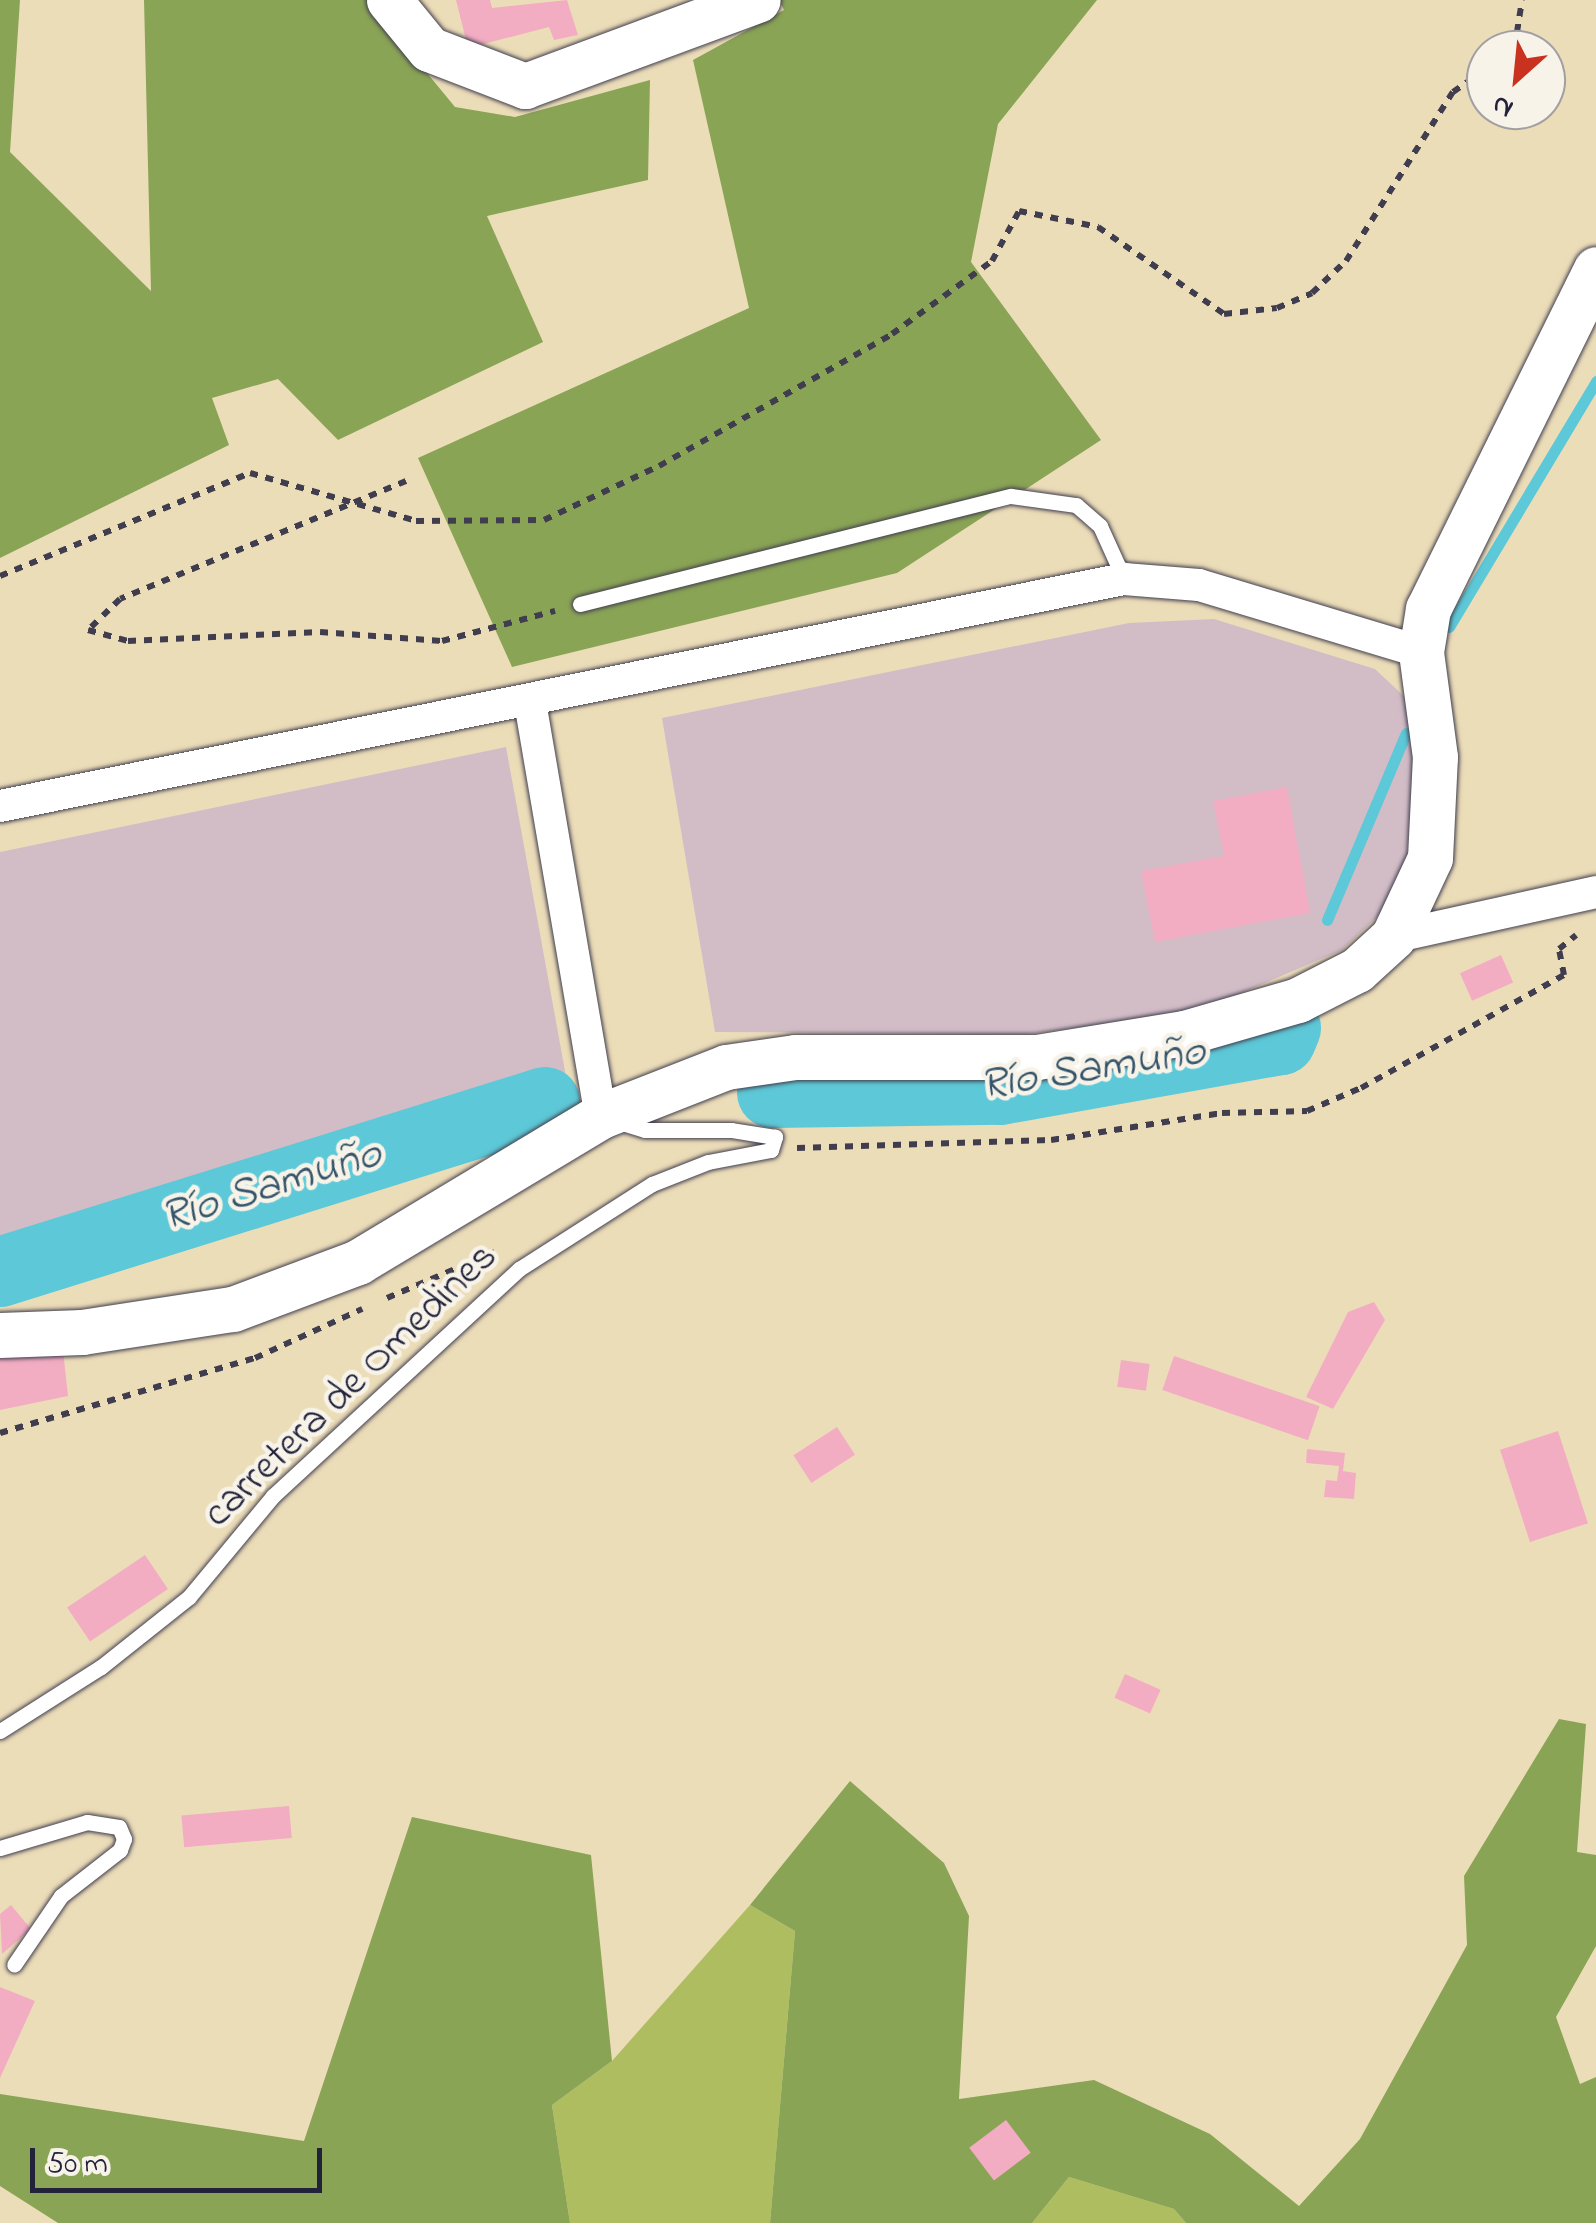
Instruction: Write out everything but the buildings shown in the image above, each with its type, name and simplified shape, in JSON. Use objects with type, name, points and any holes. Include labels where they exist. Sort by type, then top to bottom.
[{"type":"street","points":[[389,0],[429,49],[525,86],[758,0]]},
{"type":"street","points":[[0,1336],[82,1332],[234,1309],[358,1262],[601,1116],[743,1064],[795,1057],[1037,1057],[1184,1033],[1298,1000],[1358,970],[1393,937],[1430,858],[1437,814],[1421,652],[1428,608],[1448,560],[1596,269]]},
{"type":"street","points":[[0,806],[1124,579],[1199,585],[1421,652]]},
{"type":"street","points":[[530,702],[601,1116]]},
{"type":"street","points":[[1393,937],[1596,892]]},
{"type":"lane","points":[[580,604],[1011,496],[1076,505],[1100,526],[1124,579]]},
{"type":"lane","points":[[601,1116],[645,1130],[758,1133],[774,1138],[771,1150]]},
{"type":"lane","name":"carretera de Omedines","points":[[0,1731],[100,1667],[189,1597],[273,1496],[519,1269],[652,1184],[708,1162],[771,1150]]},
{"type":"lane","points":[[0,1848],[87,1822],[118,1827],[124,1838],[120,1850],[60,1896],[14,1965]]},
{"type":"path","points":[[1516,30],[1522,0]]},
{"type":"path","points":[[0,576],[250,473],[354,499],[416,521],[544,520],[659,466],[892,334],[992,261],[1018,211],[1098,227],[1224,314],[1277,308],[1312,292],[1346,261],[1453,92],[1466,83]]},
{"type":"path","points":[[406,482],[354,499],[120,599],[88,630],[128,641],[320,632],[442,641],[580,604]]},
{"type":"path","points":[[771,1150],[1051,1140],[1222,1113],[1307,1110],[1360,1088],[1564,975],[1559,949]]},
{"type":"shaded area","points":[[1214,619],[1375,669],[1407,699],[1414,768],[1406,866],[1382,912],[1342,950],[1232,997],[1163,1017],[1027,1034],[715,1032],[662,718],[1129,623]]},
{"type":"shaded area","points":[[506,747],[567,1082],[0,1260],[0,852]]},
{"type":"green space","points":[[0,0],[20,0],[10,152],[151,291],[144,0],[367,0],[455,107],[515,117],[650,80],[648,180],[487,216],[543,342],[338,440],[278,379],[212,398],[229,445],[0,558]]},
{"type":"green space","points":[[779,0],[1097,0],[998,124],[971,262],[1101,440],[897,573],[512,667],[418,458],[749,308],[693,60],[784,10]]},
{"type":"green space","points":[[1559,1719],[1586,1724],[1577,1852],[1596,1855],[1596,1946],[1556,2017],[1580,2084],[1596,2077],[1596,2223],[1186,2223],[1174,2209],[1069,2177],[1032,2223],[770,2223],[795,1931],[750,1905],[850,1781],[944,1863],[969,1916],[959,2099],[1094,2080],[1210,2134],[1299,2206],[1360,2139],[1467,1945],[1464,1876]]},
{"type":"green space","points":[[412,1817],[591,1855],[612,2061],[552,2105],[570,2223],[58,2223],[0,2186],[0,2094],[304,2141]]},
{"type":"green space","points":[[750,1905],[795,1931],[770,2223],[570,2223],[552,2105],[612,2061]]},
{"type":"green space","points":[[1069,2177],[1174,2209],[1186,2223],[1032,2223]]},
{"type":"waterway","points":[[1449,627],[1596,381]]},
{"type":"waterway","points":[[1327,920],[1406,733]]},
{"type":"waterway","name":"Río Samuño","points":[[772,1093],[1000,1090],[1281,1040],[1286,1028]]},
{"type":"waterway","name":"Río Samuño","points":[[0,1272],[545,1102]]}]
